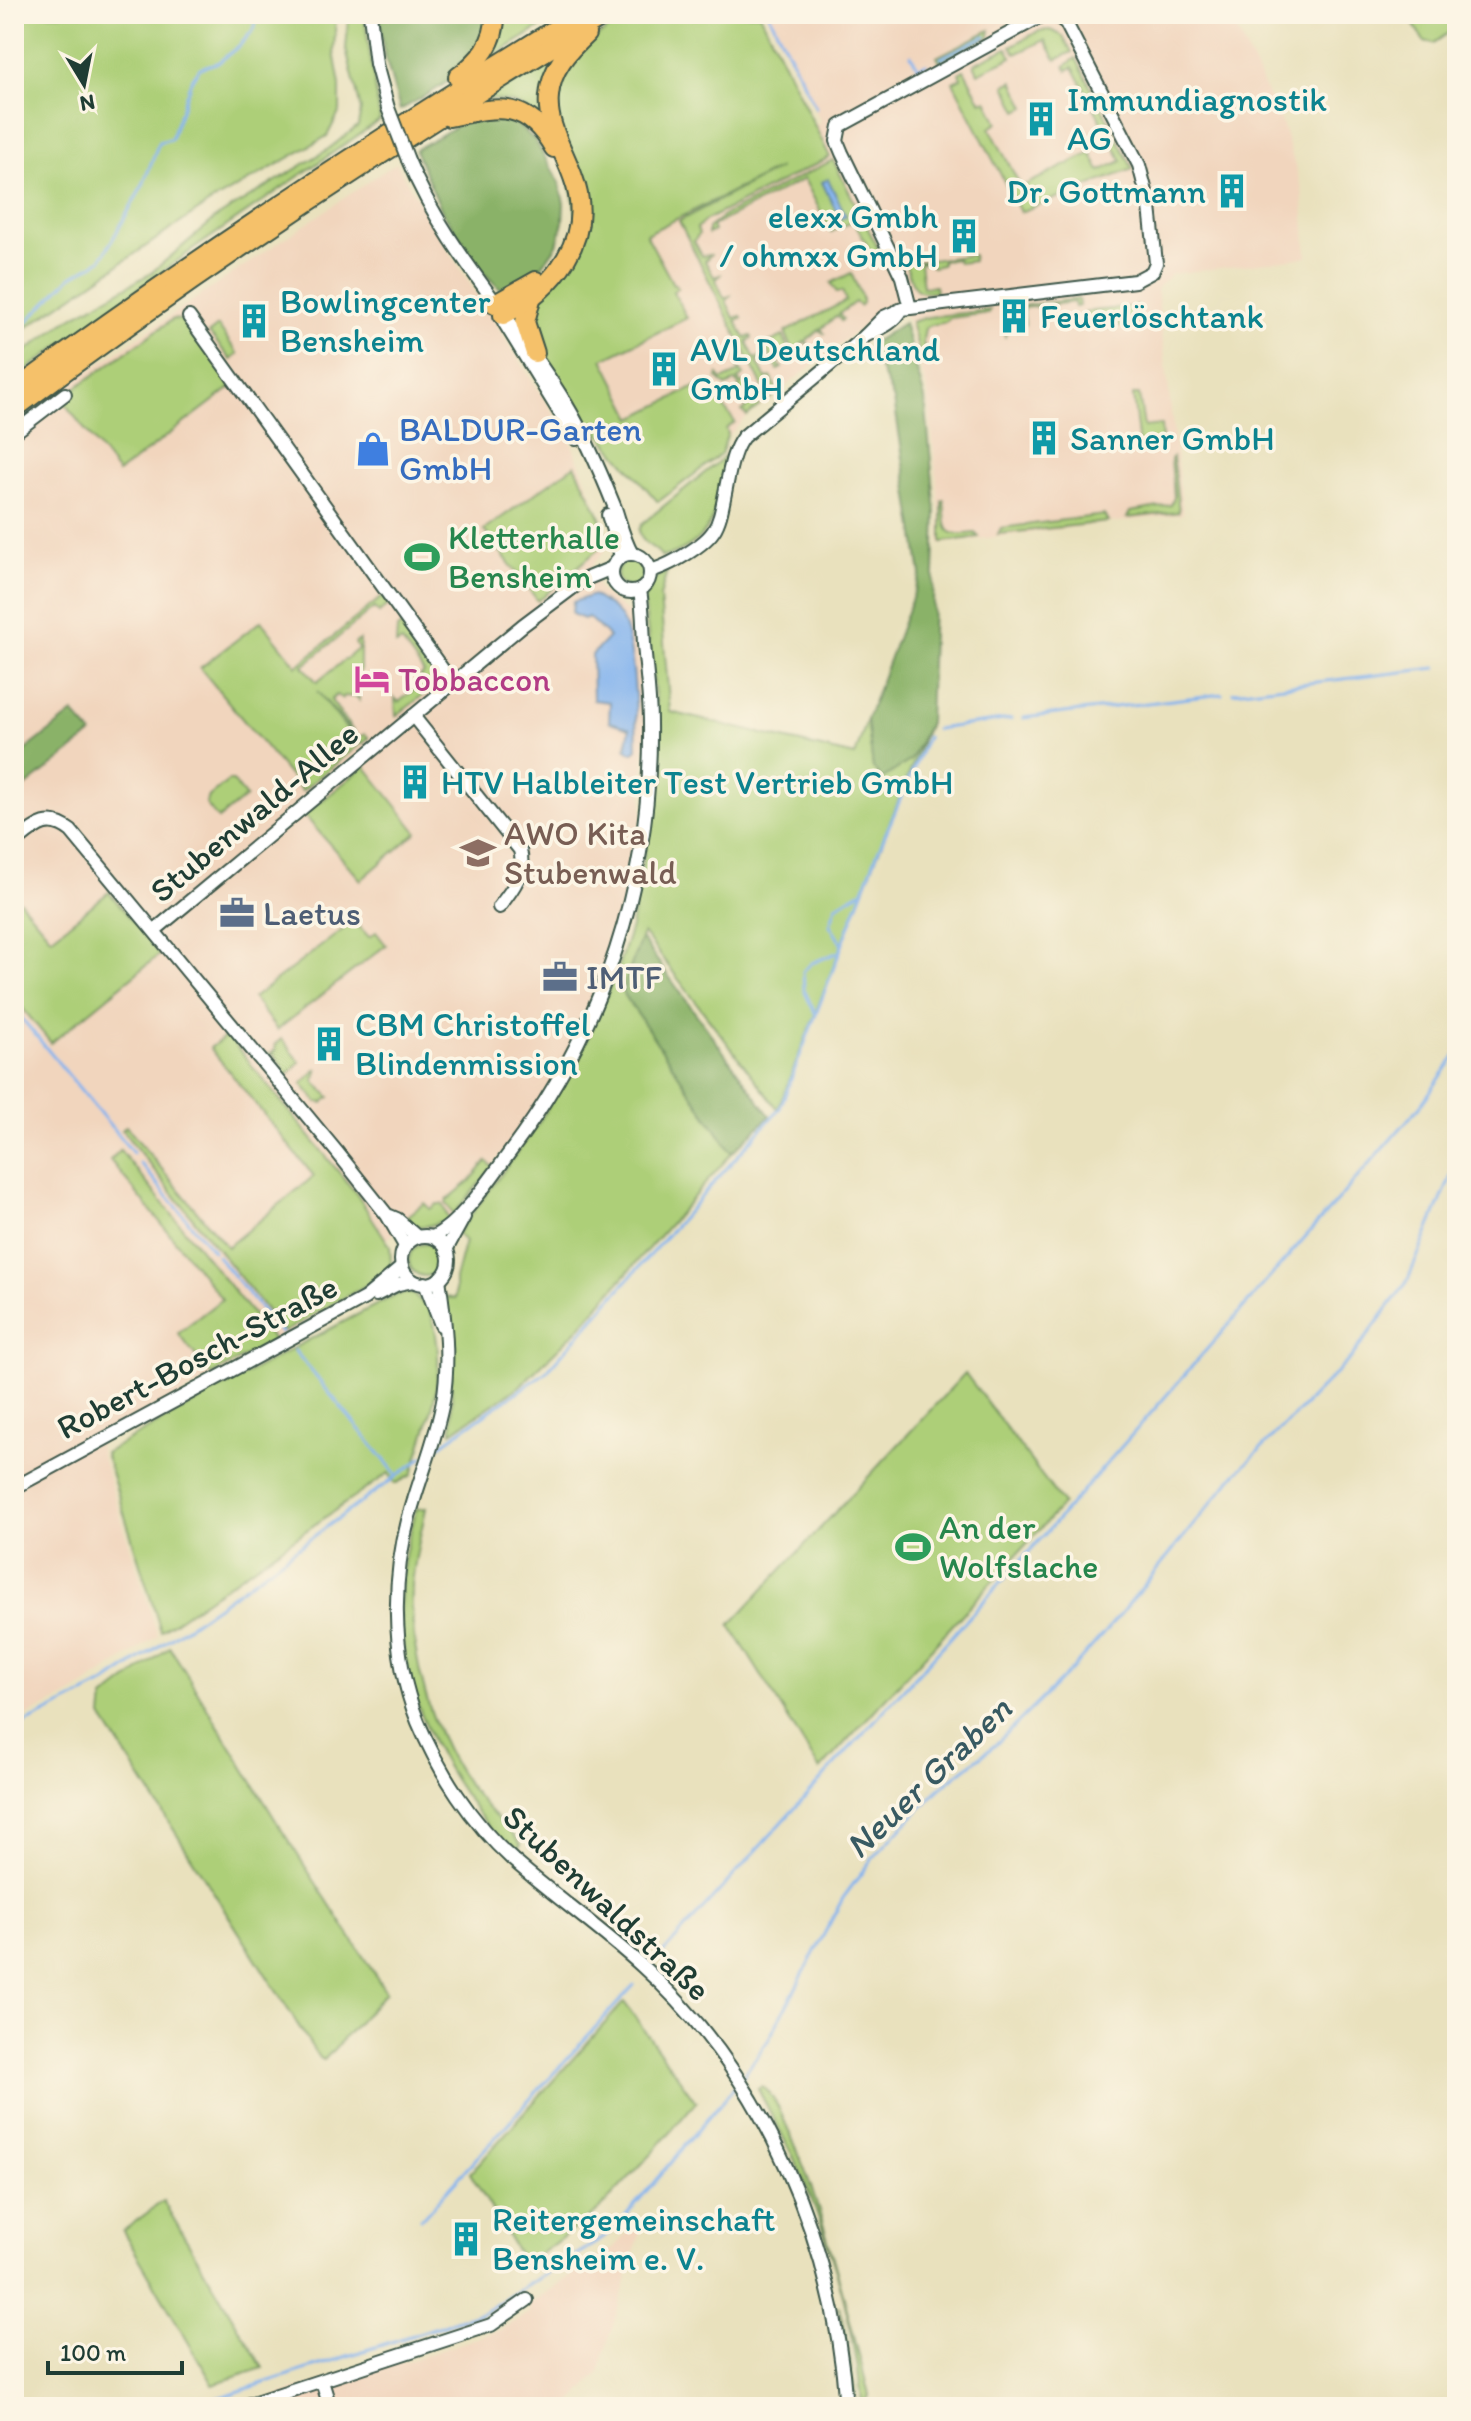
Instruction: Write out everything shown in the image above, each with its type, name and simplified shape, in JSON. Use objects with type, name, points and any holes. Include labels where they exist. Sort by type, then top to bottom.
[{"type":"highway","points":[[429,114],[440,91],[481,58],[493,33],[495,14]]},
{"type":"highway","points":[[14,391],[175,274],[429,114],[580,14]]},
{"type":"highway","points":[[14,409],[429,114],[608,14]]},
{"type":"highway","points":[[499,309],[531,299],[562,267],[574,247],[580,226],[580,203],[550,119],[549,96],[555,73],[565,55],[608,14]]},
{"type":"highway","points":[[429,114],[490,108],[514,110],[533,121],[547,135],[568,180],[573,204],[572,228],[562,254],[544,276],[499,309]]},
{"type":"highway","points":[[531,299],[525,322],[535,353]]},
{"type":"street","points":[[370,14],[376,64],[388,108],[418,185],[499,309],[511,335],[579,445],[626,555]]},
{"type":"street","points":[[649,567],[663,568],[699,547],[716,528],[734,456],[743,437],[884,317],[906,308],[1135,281],[1152,272],[1156,263],[1150,207],[1139,165],[1066,23],[1058,16],[1034,20],[840,126],[837,141],[902,277],[906,308]]},
{"type":"street","points":[[499,309],[535,353],[588,445],[626,555]]},
{"type":"street","points":[[189,317],[453,684]]},
{"type":"street","points":[[14,433],[65,394]]},
{"type":"street","points":[[626,555],[640,556],[649,567],[648,582],[634,591],[621,590],[614,583],[612,568],[626,555]]},
{"type":"street","name":"Stubenwald-Allee","points":[[405,1246],[387,1215],[155,930],[571,588],[612,568]]},
{"type":"street","points":[[571,588],[592,583],[614,583]]},
{"type":"street","points":[[419,1282],[402,1267],[405,1246],[417,1237],[433,1237],[468,1206],[541,1111],[584,1033],[625,924],[641,853],[649,788],[650,719],[644,642],[634,591]]},
{"type":"street","points":[[413,716],[520,850],[523,861],[517,885],[499,907]]},
{"type":"street","points":[[14,844],[43,823],[53,821],[62,824],[155,930]]},
{"type":"street","points":[[439,1279],[447,1269],[446,1250],[468,1206]]},
{"type":"street","name":"Stubenwald-Allee","points":[[387,1215],[397,1219],[417,1237]]},
{"type":"street","points":[[433,1237],[446,1250]]},
{"type":"street","name":"Robert-Bosch-Straße","points":[[365,1298],[402,1267]]},
{"type":"street","name":"Robert-Bosch-Straße","points":[[16,1483],[365,1298],[404,1282],[439,1279]]},
{"type":"street","name":"Stubenwaldstraße","points":[[439,1279],[446,1383],[427,1464],[413,1501],[403,1542],[396,1608],[405,1679],[417,1718],[450,1784],[495,1841],[512,1859],[645,1968],[685,2011],[725,2062],[750,2101],[796,2189],[823,2268],[842,2357],[846,2407]]},
{"type":"street","name":"Stubenwaldstraße","points":[[419,1282],[445,1336]]},
{"type":"street","points":[[240,2407],[491,2325],[527,2300]]},
{"type":"street","points":[[322,2381],[330,2407]]},
{"type":"shaded area","points":[[766,14],[1229,14],[1283,126],[1302,189],[1307,257],[1171,274],[1157,289],[1183,514],[940,544],[928,394],[908,321],[894,301],[652,495],[551,351],[646,234],[825,146],[815,125],[821,122]]},
{"type":"shaded area","points":[[396,163],[444,244],[569,437],[607,534],[610,544],[592,566],[599,590],[625,611],[631,612],[637,633],[646,709],[642,813],[629,892],[594,1000],[563,1062],[527,1122],[449,1219],[419,1225],[410,1222],[387,1239],[392,1256],[387,1275],[98,1444],[158,1636],[73,1693],[14,1722],[14,426],[58,392]]},
{"type":"shaded area","points":[[636,2224],[642,2227],[599,2373],[568,2407],[244,2407],[328,2379],[411,2360],[498,2331],[531,2312],[528,2305],[614,2247]]},
{"type":"green space","points":[[14,14],[336,14],[334,52],[340,85],[340,111],[327,136],[208,204],[14,336]]},
{"type":"green space","points":[[349,14],[364,14],[380,120],[14,379],[14,360],[69,319],[151,273],[217,217],[327,150],[358,126],[361,109],[346,49]]},
{"type":"green space","points":[[380,14],[488,14],[487,31],[481,46],[459,72],[400,110],[383,49]]},
{"type":"green space","points":[[500,14],[562,14],[495,55],[492,53]]},
{"type":"green space","points":[[637,14],[760,14],[830,157],[706,220],[697,228],[699,234],[694,241],[702,256],[710,255],[705,261],[714,277],[720,275],[716,280],[724,298],[730,296],[726,301],[734,318],[741,316],[736,321],[745,338],[751,336],[747,342],[755,359],[761,357],[757,362],[766,379],[771,377],[778,392],[769,399],[679,221],[780,168],[646,234],[678,288],[673,291],[687,318],[603,359],[633,418],[705,382],[735,422],[726,429],[728,433],[721,454],[658,502],[592,425],[598,435],[595,450],[544,359],[532,322],[537,302],[581,237],[556,113],[560,74],[585,43]]},
{"type":"green space","points":[[1407,14],[1457,14],[1457,27],[1434,43],[1424,41]]},
{"type":"green space","points":[[990,30],[989,37],[940,62],[937,57]]},
{"type":"green space","points":[[1051,30],[1063,36],[1072,52],[1056,60],[1045,40],[1016,54],[1011,46],[1039,31]]},
{"type":"green space","points":[[1007,48],[1012,57],[978,73],[974,64]]},
{"type":"green space","points":[[556,55],[547,126],[519,105],[485,99]]},
{"type":"green space","points":[[1076,58],[1133,169],[1020,212],[953,82],[961,78],[959,73],[964,70],[981,102],[987,100],[998,123],[990,128],[1021,187],[1091,153],[1100,171],[1122,161],[1073,67],[1067,70],[1065,66]]},
{"type":"green space","points":[[1013,81],[1026,107],[1018,111],[1005,85]]},
{"type":"green space","points":[[492,118],[516,124],[535,140],[559,182],[564,203],[557,245],[538,272],[509,289],[499,288],[484,273],[442,211],[415,150],[462,123]]},
{"type":"green space","points":[[833,160],[884,260],[879,263],[869,255],[871,253],[854,221],[831,232],[804,179],[712,226],[714,231],[708,234],[708,228],[726,214]]},
{"type":"green space","points":[[973,255],[973,261],[942,261],[942,265],[932,267],[930,262],[920,263],[923,287],[935,286],[936,292],[917,289],[905,263]]},
{"type":"green space","points":[[851,273],[862,303],[859,306],[855,302],[839,314],[843,319],[841,321],[837,316],[821,329],[825,334],[819,330],[806,341],[810,346],[804,342],[793,351],[785,332],[846,301],[842,291],[837,293],[831,283]]},
{"type":"green space","points":[[1078,299],[1079,306],[1075,307],[1074,302],[1023,308],[1025,325],[1021,326],[1021,330],[1017,326],[1006,327],[1005,338],[1003,308]]},
{"type":"green space","points":[[1138,306],[1141,329],[1137,324],[1105,328],[1087,326],[1085,312]]},
{"type":"green space","points":[[990,310],[989,313],[950,318],[925,328],[926,361],[922,362],[911,322]]},
{"type":"green space","points":[[173,319],[186,324],[233,386],[118,473],[63,401],[71,396],[71,391]]},
{"type":"green space","points":[[904,323],[925,399],[936,513],[929,723],[911,760],[882,779],[873,768],[867,719],[921,574],[894,400],[869,345]]},
{"type":"green space","points":[[218,326],[238,354],[231,360],[209,333]]},
{"type":"green space","points":[[783,336],[791,353],[778,363],[782,368],[778,370],[764,345]]},
{"type":"green space","points":[[737,366],[744,375],[738,379],[741,384],[748,382],[750,387],[745,391],[750,402],[757,400],[759,406],[747,416],[742,411],[747,407],[739,396],[733,398],[731,393],[740,388],[736,381],[726,386],[717,378],[718,375],[722,380],[740,372]]},
{"type":"green space","points":[[1133,395],[1139,395],[1144,427],[1161,425],[1162,442],[1139,446]]},
{"type":"green space","points":[[729,453],[718,504],[705,531],[681,551],[662,557],[643,540],[639,530],[643,523]]},
{"type":"green space","points":[[1173,457],[1179,512],[1127,518],[1130,512],[1171,505],[1174,497]]},
{"type":"green space","points":[[575,465],[601,518],[607,542],[538,601],[484,530]]},
{"type":"green space","points":[[944,500],[948,529],[956,534],[975,533],[979,537],[942,542]]},
{"type":"green space","points":[[1104,515],[1108,522],[998,534],[1001,528]]},
{"type":"green space","points":[[630,561],[639,565],[643,574],[639,583],[630,587],[621,583],[617,574],[621,565]]},
{"type":"green space","points":[[667,571],[660,597],[670,712],[855,756],[867,719],[873,768],[911,760],[929,723],[778,1109],[643,933],[622,991],[732,1153],[578,1329],[520,1386],[452,1432],[451,1342],[443,1296],[455,1299],[455,1279],[465,1241],[457,1234],[538,1124],[589,1036],[616,973],[631,927],[654,797],[657,713],[644,600],[654,579]]},
{"type":"green space","points":[[383,596],[389,604],[379,613],[374,608],[303,666],[317,682],[358,649],[355,643],[360,640],[360,672],[353,672],[353,685],[359,687],[359,700],[357,697],[343,696],[343,699],[336,695],[331,700],[358,738],[365,734],[369,738],[362,744],[317,691],[359,745],[302,791],[200,668],[261,621],[297,666]]},
{"type":"green space","points":[[403,625],[436,670],[427,690],[396,716],[395,698],[399,702],[423,682],[420,677],[424,673],[402,642],[396,645],[397,629]]},
{"type":"green space","points":[[73,713],[92,734],[14,796],[14,759]]},
{"type":"green space","points":[[365,766],[417,832],[361,880],[304,815]]},
{"type":"green space","points":[[228,781],[233,781],[246,797],[218,819],[206,804],[207,798]]},
{"type":"green space","points":[[109,892],[160,954],[51,1043],[14,998],[14,900],[20,901],[51,938]]},
{"type":"green space","points":[[354,921],[369,937],[376,932],[386,945],[277,1030],[253,998]]},
{"type":"green space","points":[[641,938],[770,1116],[732,1153],[622,991]]},
{"type":"green space","points":[[227,1035],[356,1193],[390,1246],[391,1263],[386,1274],[284,1332],[122,1130],[126,1126],[227,1247],[314,1176],[210,1048]]},
{"type":"green space","points":[[282,1039],[300,1062],[285,1077],[280,1072],[284,1068],[273,1054],[267,1055],[276,1050],[274,1046]]},
{"type":"green space","points":[[318,1068],[314,1081],[330,1097],[323,1103],[317,1102],[302,1084]]},
{"type":"green space","points":[[120,1150],[274,1341],[211,1375],[178,1333],[222,1299],[110,1160]]},
{"type":"green space","points":[[487,1161],[493,1167],[454,1214],[446,1204],[447,1200],[470,1181]]},
{"type":"green space","points":[[424,1203],[430,1209],[442,1204],[449,1219],[444,1225],[439,1222],[416,1226],[403,1220]]},
{"type":"green space","points":[[425,1244],[437,1248],[441,1260],[437,1272],[425,1276],[413,1272],[409,1260],[413,1248]]},
{"type":"green space","points":[[395,1295],[415,1295],[423,1304],[428,1303],[438,1349],[436,1390],[412,1475],[395,1484],[389,1473],[161,1631],[105,1453],[301,1344]]},
{"type":"green space","name":"An der Wolfslache","points":[[965,1373],[1063,1504],[820,1770],[730,1625]]},
{"type":"green space","points":[[426,1508],[412,1586],[412,1613],[414,1640],[426,1696],[446,1748],[460,1772],[480,1800],[521,1844],[517,1849],[509,1849],[460,1789],[440,1756],[411,1684],[403,1646],[400,1607],[403,1568],[416,1509]]},
{"type":"green space","points":[[170,1647],[386,1992],[324,2060],[319,2058],[102,1717],[104,1698]]},
{"type":"green space","points":[[624,2002],[696,2102],[597,2212],[525,2265],[470,2173]]},
{"type":"green space","points":[[762,2087],[779,2108],[813,2191],[859,2356],[869,2396],[866,2401],[862,2401],[847,2313],[822,2226],[800,2171],[758,2089]]},
{"type":"green space","points":[[163,2201],[263,2368],[213,2384],[123,2231]]},
{"type":"green space","points":[[838,2305],[846,2332],[856,2399],[851,2393]]},
{"type":"water","points":[[828,179],[846,216],[840,219],[822,182]]},
{"type":"water","points":[[593,595],[618,614],[628,640],[636,719],[637,749],[632,753],[626,749],[630,728],[609,722],[610,702],[593,700],[592,655],[609,637],[588,617],[584,619],[572,614],[573,602]]},
{"type":"waterway","points":[[14,335],[71,277],[101,260],[143,185],[159,142],[171,139],[191,81],[200,68],[219,62],[240,45],[255,28],[255,14]]},
{"type":"waterway","points":[[769,14],[816,108]]},
{"type":"waterway","points":[[941,58],[985,36]]},
{"type":"waterway","points":[[911,55],[918,68],[926,64]]},
{"type":"waterway","points":[[1233,692],[1436,668]]},
{"type":"waterway","points":[[1023,718],[1222,694]]},
{"type":"waterway","points":[[936,729],[1011,719]]},
{"type":"waterway","points":[[436,1448],[546,1372],[780,1108],[879,849],[927,737]]},
{"type":"waterway","points":[[842,945],[830,925],[836,906],[863,890]]},
{"type":"waterway","points":[[816,1015],[804,990],[803,971],[812,963],[839,952]]},
{"type":"waterway","points":[[14,1009],[133,1153]]},
{"type":"waterway","points":[[663,1953],[1045,1534],[1420,1106],[1457,1054]]},
{"type":"waterway","name":"Neuer Graben","points":[[741,2079],[769,2039],[843,1898],[872,1859],[938,1790],[994,1746],[1073,1668],[1232,1478],[1350,1359],[1407,1282],[1457,1162]]},
{"type":"waterway","points":[[140,1163],[213,1251]]},
{"type":"waterway","points":[[217,1256],[281,1333]]},
{"type":"waterway","points":[[294,1350],[396,1474]]},
{"type":"waterway","points":[[14,1729],[102,1685],[219,1605],[423,1457]]},
{"type":"waterway","points":[[421,2219],[634,1985]]},
{"type":"waterway","name":"Neuer Graben","points":[[190,2407],[484,2312],[597,2242],[617,2226],[736,2085]]},
{"type":"place","name":"Immundiagnostik AG","points":[[1041,119]]},
{"type":"place","name":"Dr. Gottmann","points":[[1232,191]]},
{"type":"place","name":"elexx Gmbh / ohmxx GmbH","points":[[964,236]]},
{"type":"place","name":"Feuerlöschtank","points":[[1014,316]]},
{"type":"place","name":"Bowlingcenter Bensheim","points":[[254,321]]},
{"type":"place","name":"AVL Deutschland GmbH","points":[[664,369]]},
{"type":"place","name":"Sanner GmbH","points":[[1044,438]]},
{"type":"place","name":"BALDUR-Garten GmbH","points":[[373,449]]},
{"type":"place","name":"Kletterhalle Bensheim","points":[[422,557]]},
{"type":"place","name":"Tobbaccon","points":[[372,679]]},
{"type":"place","name":"HTV Halbleiter Test Vertrieb GmbH","points":[[415,782]]},
{"type":"place","name":"AWO Kita Stubenwald","points":[[478,853]]},
{"type":"place","name":"Laetus","points":[[237,913]]},
{"type":"place","name":"IMTF","points":[[560,977]]},
{"type":"place","name":"CBM Christoffel Blindenmission","points":[[329,1044]]},
{"type":"place","name":"An der Wolfslache","points":[[913,1547]]},
{"type":"place","name":"Reitergemeinschaft Bensheim e. V.","points":[[466,2239]]}]
